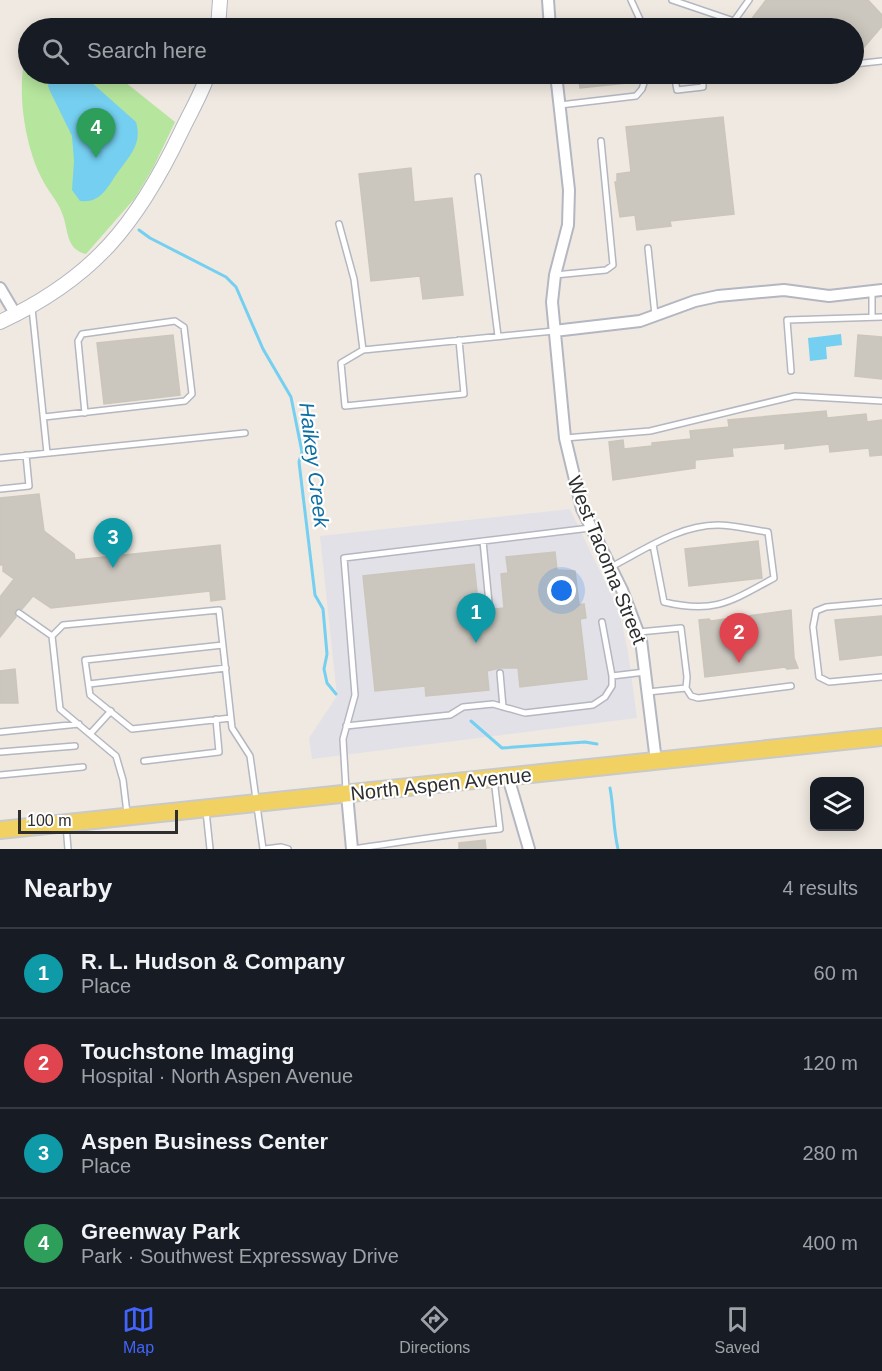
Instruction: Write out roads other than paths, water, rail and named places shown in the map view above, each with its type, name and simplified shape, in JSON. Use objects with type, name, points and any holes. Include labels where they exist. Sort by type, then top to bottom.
[{"type":"main road","name":"North Aspen Avenue","points":[[0,830],[882,737]]},
{"type":"street","points":[[219,18],[220,0]]},
{"type":"street","points":[[548,0],[549,18]]},
{"type":"street","points":[[0,322],[32,307],[81,273],[129,224],[165,164],[203,84]]},
{"type":"street","name":"West Tacoma Street","points":[[557,84],[570,211],[555,275],[552,302],[565,438],[575,487],[639,632],[656,761]]},
{"type":"street","points":[[0,288],[16,315]]},
{"type":"street","points":[[554,331],[624,324],[718,296],[784,290],[829,296],[877,290]]},
{"type":"street","points":[[501,778],[529,849]]},
{"type":"street","points":[[347,794],[352,849]]},
{"type":"lane","points":[[631,0],[639,18]]},
{"type":"lane","points":[[672,0],[725,18]]},
{"type":"lane","points":[[736,18],[748,0]]},
{"type":"lane","points":[[864,63],[882,61]]},
{"type":"lane","points":[[560,105],[636,96],[644,84]]},
{"type":"lane","points":[[676,84],[677,90],[703,87],[703,84]]},
{"type":"lane","points":[[555,275],[606,270],[613,265],[601,141]]},
{"type":"lane","points":[[478,177],[498,336]]},
{"type":"lane","points":[[339,224],[354,279],[363,350]]},
{"type":"lane","points":[[648,248],[655,316]]},
{"type":"lane","points":[[872,315],[877,290]]},
{"type":"lane","points":[[32,307],[47,453]]},
{"type":"lane","points":[[791,371],[787,320],[872,315],[882,317]]},
{"type":"lane","points":[[44,417],[86,413],[185,401],[192,394],[184,327],[175,321],[82,334],[78,341],[86,413]]},
{"type":"lane","points":[[459,340],[464,394],[345,406],[341,363],[363,350],[459,340],[498,336],[554,331]]},
{"type":"lane","points":[[565,438],[650,431],[795,396],[882,401]]},
{"type":"lane","points":[[0,458],[245,433]]},
{"type":"lane","points":[[0,489],[29,486],[26,455]]},
{"type":"lane","points":[[611,567],[653,545],[683,531],[717,525],[768,532],[774,578],[725,605],[690,608],[664,602],[653,545]]},
{"type":"lane","points":[[347,794],[343,739],[355,695],[344,558],[592,528]]},
{"type":"lane","points":[[483,541],[489,603]]},
{"type":"lane","points":[[882,602],[816,610],[813,627],[819,677],[829,682],[882,677]]},
{"type":"lane","points":[[52,636],[63,626],[219,610],[232,728],[249,756],[264,849],[281,847],[288,849]]},
{"type":"lane","points":[[19,613],[52,636],[60,710],[108,748],[119,763],[127,818]]},
{"type":"lane","points":[[346,726],[450,715],[463,707],[493,704],[525,713],[593,705],[605,697],[612,686],[602,622]]},
{"type":"lane","points":[[639,632],[681,628],[687,677],[686,688],[691,696],[698,698],[791,686]]},
{"type":"lane","points":[[223,645],[86,660],[90,695],[132,729],[231,718]]},
{"type":"lane","points":[[89,684],[226,668]]},
{"type":"lane","points":[[500,672],[503,707]]},
{"type":"lane","points":[[612,676],[646,672]]},
{"type":"lane","points":[[648,692],[686,688]]},
{"type":"lane","points":[[90,734],[111,711]]},
{"type":"lane","points":[[144,761],[219,752],[216,719]]},
{"type":"lane","points":[[0,732],[79,724]]},
{"type":"lane","points":[[0,752],[75,746]]},
{"type":"lane","points":[[0,775],[83,767]]},
{"type":"lane","points":[[352,849],[417,841],[436,835],[500,829],[501,778]]},
{"type":"lane","points":[[206,809],[210,849]]},
{"type":"lane","points":[[65,824],[68,849]]},
{"type":"water","points":[[48,84],[93,84],[136,122],[138,136],[132,152],[105,191],[94,199],[80,201],[72,190],[74,161],[72,136]]},
{"type":"water","points":[[841,334],[842,345],[826,347],[827,359],[810,361],[808,338]]},
{"type":"waterway","name":"Haikey Creek","points":[[139,230],[150,238],[226,277],[236,287],[263,349],[291,397],[302,452],[299,462],[315,595],[323,609],[327,654],[324,669],[327,683],[336,694]]},
{"type":"waterway","name":"Haikey Creek","points":[[471,721],[502,748],[585,742],[597,744]]},
{"type":"waterway","name":"Haikey Creek","points":[[610,788],[618,849]]},
{"type":"place","name":"Greenway Park","points":[[96,158]]},
{"type":"place","name":"Aspen Business Center","points":[[113,568]]},
{"type":"place","name":"R. L. Hudson & Company","points":[[476,643]]},
{"type":"place","name":"Touchstone Imaging","points":[[739,663]]}]
